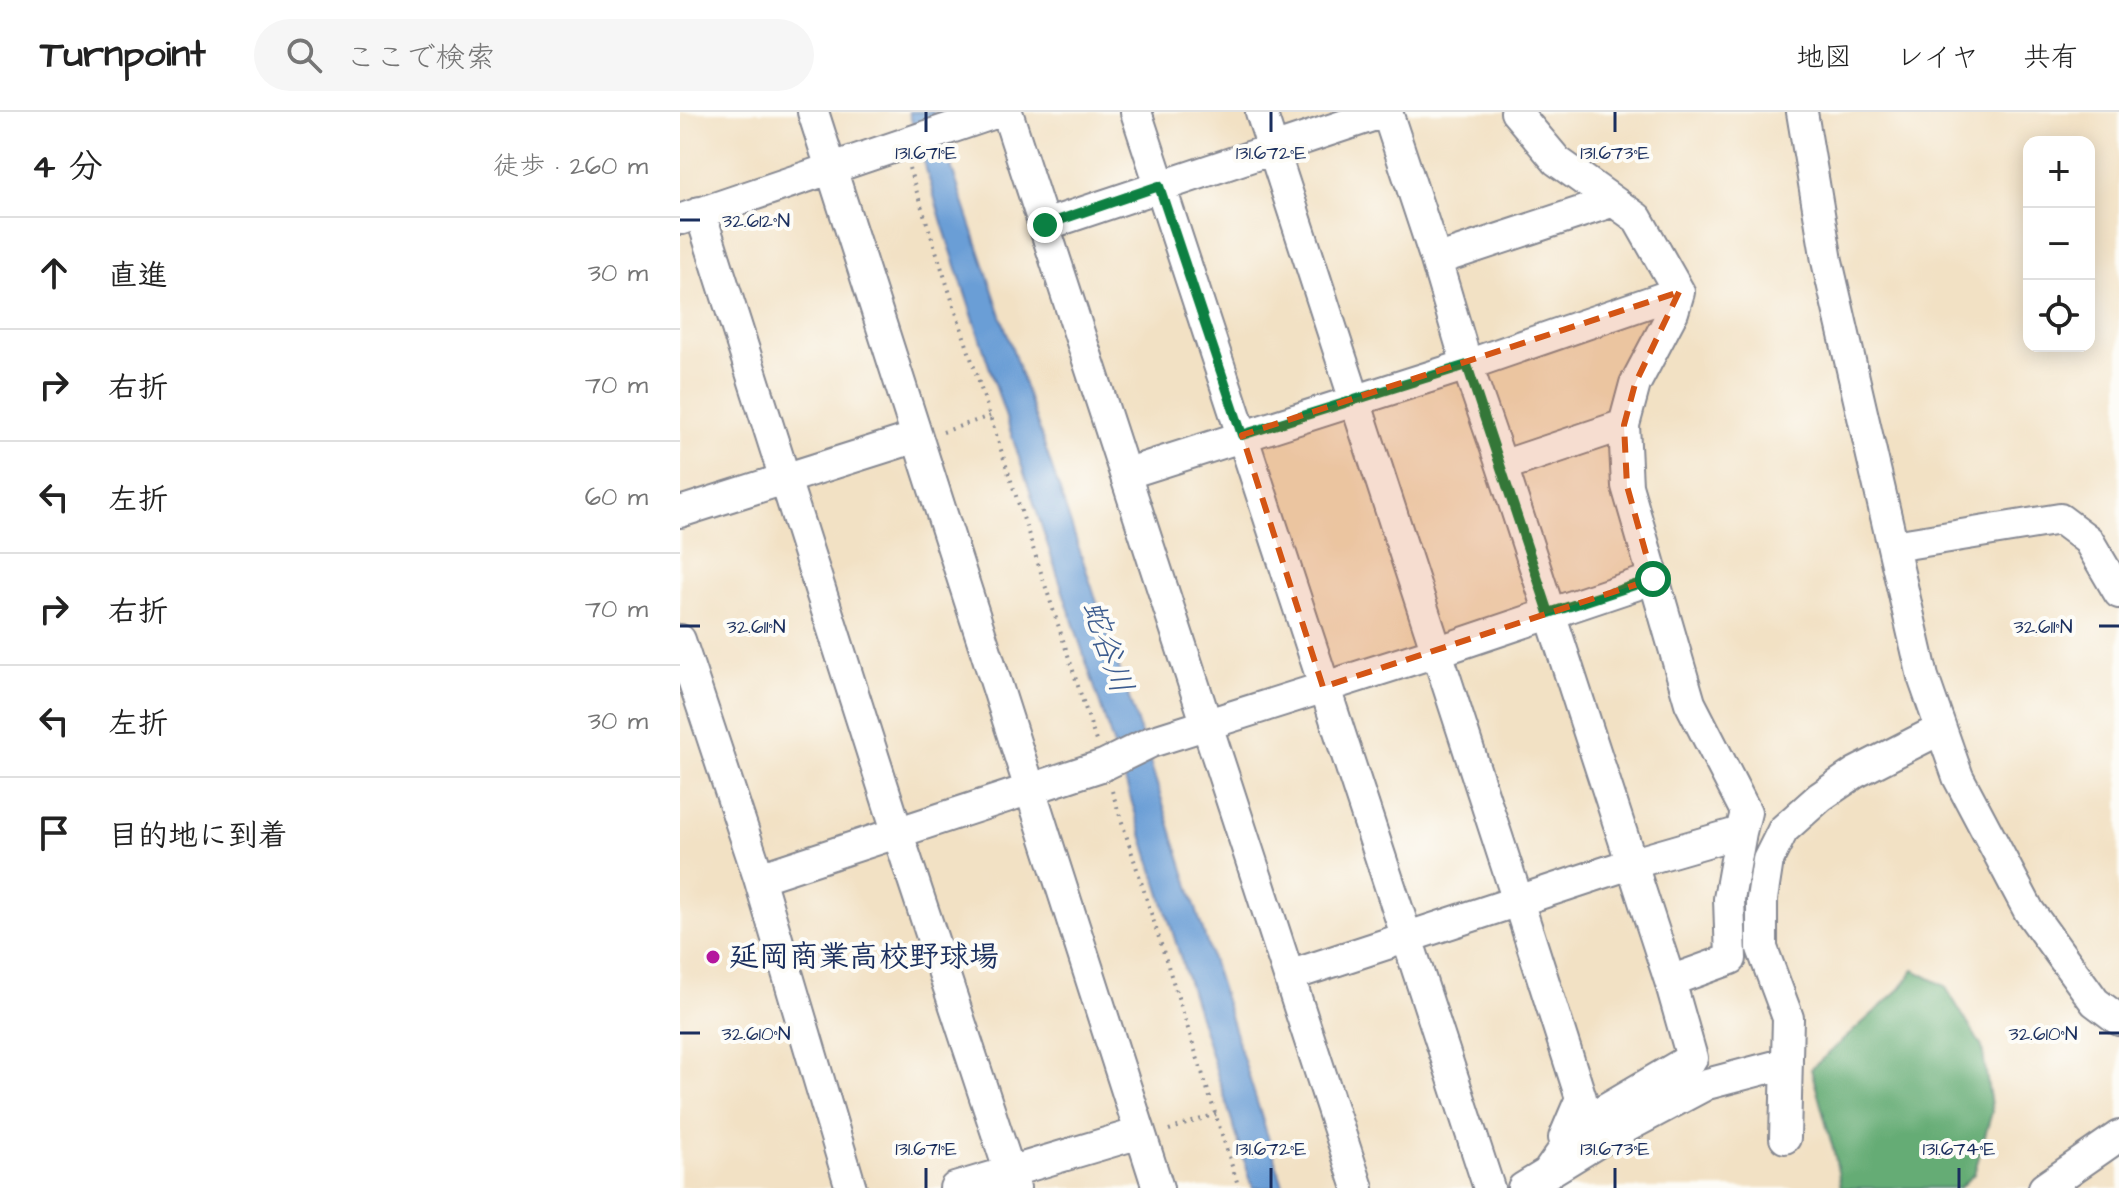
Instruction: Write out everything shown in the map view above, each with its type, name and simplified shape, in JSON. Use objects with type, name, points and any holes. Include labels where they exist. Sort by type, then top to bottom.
[{"type":"street","points":[[813,112],[1158,1188]]},
{"type":"street","points":[[998,112],[904,145],[687,211],[786,480],[898,834],[1013,1180]]},
{"type":"street","points":[[1007,112],[1358,1188]]},
{"type":"street","points":[[1136,112],[1489,1188]]},
{"type":"street","points":[[1261,112],[1581,1098],[1554,1178]]},
{"type":"street","points":[[1045,225],[1385,112],[1670,981],[1692,1058],[1583,1122],[1554,1178]]},
{"type":"street","points":[[1516,112],[1557,161],[1637,218],[1679,292],[1673,312],[1635,384],[1624,425],[1627,486],[1690,703],[1746,812],[1729,899],[1731,959],[1670,981]]},
{"type":"street","points":[[1802,112],[1827,261],[1923,677],[1941,729],[1958,777],[2029,911],[2095,1002],[2119,1020]]},
{"type":"street","points":[[1436,260],[1611,202]]},
{"type":"street","points":[[1125,474],[1467,365],[1679,292]]},
{"type":"street","points":[[1502,466],[1624,425]]},
{"type":"street","points":[[680,512],[918,439]]},
{"type":"street","points":[[1894,546],[2060,519],[2088,540],[2119,593]]},
{"type":"street","points":[[759,878],[1104,765],[1151,742],[1436,652],[1653,579]]},
{"type":"street","points":[[680,640],[759,878],[851,1188]]},
{"type":"street","points":[[1785,1138],[1788,1018],[1762,948],[1762,899],[1768,860],[1783,830],[1820,797],[1855,773],[1941,729]]},
{"type":"street","points":[[1289,976],[1630,864],[1741,832]]},
{"type":"street","points":[[1523,1188],[1554,1178],[1707,1084],[1787,1063]]},
{"type":"street","points":[[955,1188],[1013,1180],[1141,1136]]},
{"type":"street","points":[[2044,1188],[2119,1136]]},
{"type":"path","points":[[904,145],[1239,1188]]},
{"type":"path","points":[[918,439],[990,416]]},
{"type":"path","points":[[1141,1136],[1216,1114]]},
{"type":"highlighted area","points":[[1679,292],[1635,384],[1624,425],[1627,486],[1653,579],[1323,687],[1242,435]]},
{"type":"green space","points":[[1914,970],[1945,986],[1982,1047],[1992,1112],[1974,1174],[1959,1188],[1841,1188],[1811,1069],[1900,989]]},
{"type":"water","name":"蛇谷川","points":[[909,112],[933,112],[1143,740],[1284,1188],[1253,1188]]},
{"type":"place","name":"延岡商業高校野球場","points":[[713,957]]},
{"type":"route","points":[[1045,225],[1159,186],[1242,435],[1467,365],[1549,613],[1653,579]]}]
